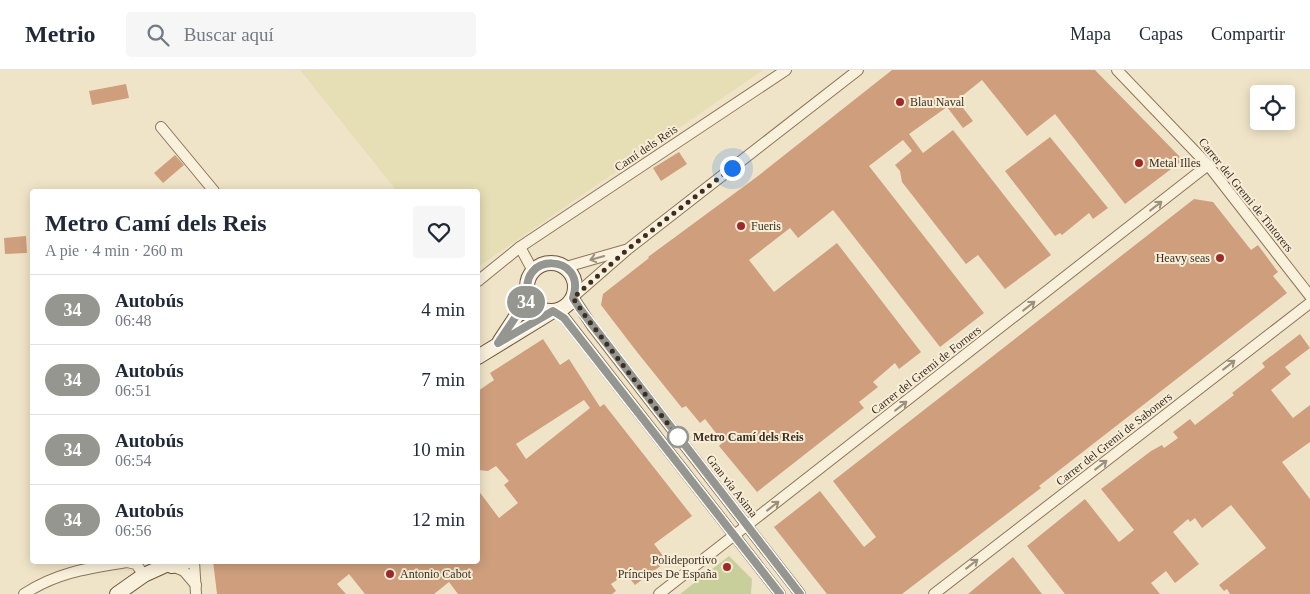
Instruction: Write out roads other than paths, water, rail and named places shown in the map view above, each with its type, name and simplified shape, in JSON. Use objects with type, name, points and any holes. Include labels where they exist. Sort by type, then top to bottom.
[{"type":"street","name":"Camí dels Reis","points":[[480,279],[520,247],[786,70]]},
{"type":"street","points":[[480,356],[498,343],[566,306],[628,249],[858,70]]},
{"type":"street","name":"Carrer del Gremi de Tintorers","points":[[1117,70],[1208,165],[1310,296]]},
{"type":"street","points":[[161,127],[212,189]]},
{"type":"street","name":"Carrer del Gremi de Forners","points":[[659,594],[1208,165]]},
{"type":"street","points":[[520,247],[533,271]]},
{"type":"street","points":[[566,267],[628,249]]},
{"type":"street","points":[[574,297],[575,280],[566,267],[560,264],[545,263],[533,271],[527,283],[529,297],[539,308],[554,311],[578,335],[780,594]]},
{"type":"street","points":[[498,343],[529,297]]},
{"type":"street","name":"Gran via Asima","points":[[574,297],[592,326],[800,594]]},
{"type":"street","name":"Carrer del Gremi de Saboners","points":[[934,594],[1310,303]]},
{"type":"street","points":[[24,594],[42,582],[72,570],[114,564]]},
{"type":"street","points":[[136,564],[144,575]]},
{"type":"street","points":[[117,594],[160,564]]},
{"type":"street","points":[[165,564],[184,571],[196,589]]},
{"type":"street","points":[[194,564],[196,589]]},
{"type":"place","name":"Blau Naval","points":[[900,102]]},
{"type":"place","name":"Metal Illes","points":[[1139,163]]},
{"type":"place","name":"Fueris","points":[[741,226]]},
{"type":"place","name":"Heavy seas","points":[[1220,258]]},
{"type":"place","name":"Metro Camí dels Reis","points":[[678,437]]},
{"type":"place","name":"Polideportivo Príncipes De España","points":[[727,567]]},
{"type":"place","name":"Antonio Cabot","points":[[390,574]]}]
